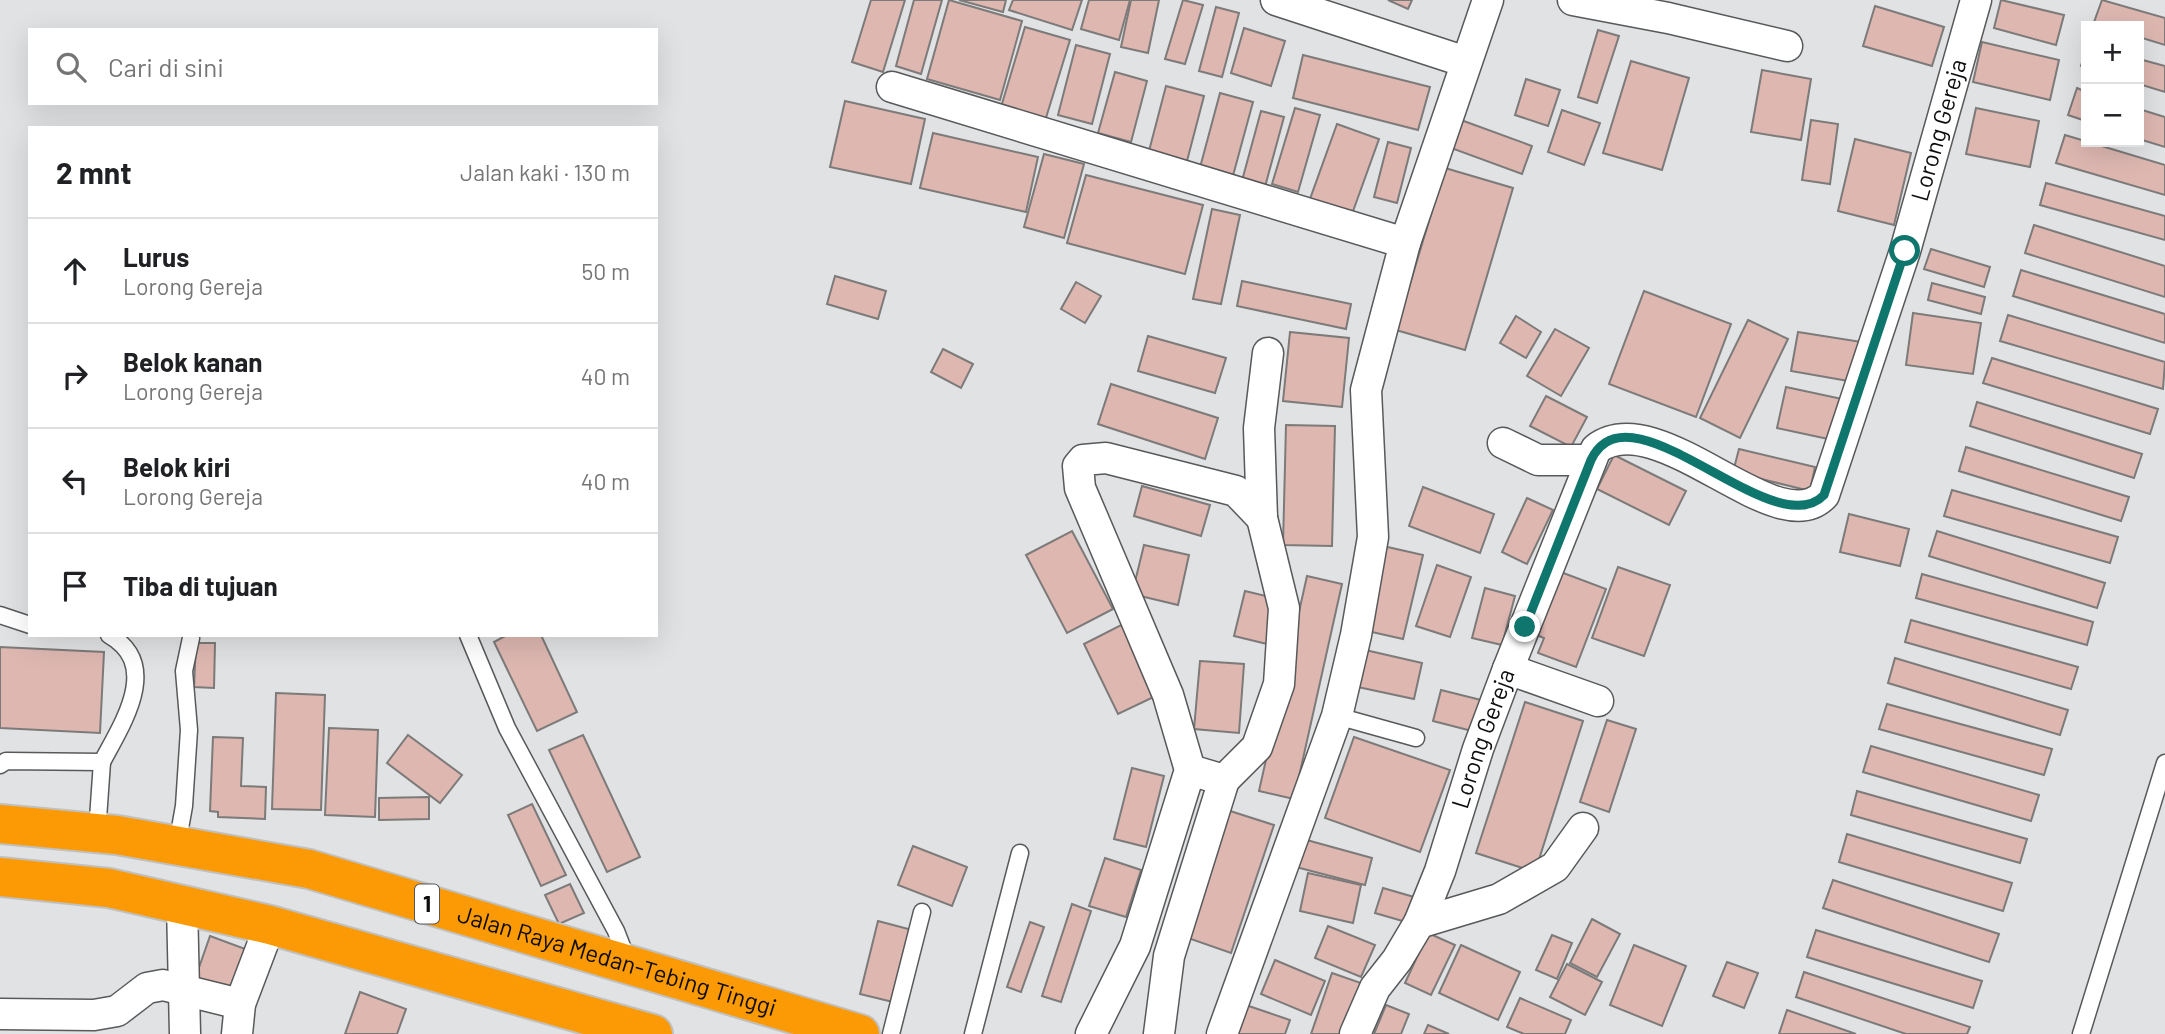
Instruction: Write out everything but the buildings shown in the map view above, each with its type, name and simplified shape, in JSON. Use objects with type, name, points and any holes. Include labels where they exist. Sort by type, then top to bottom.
[{"type":"highway","name":"Jalan Raya Medan-Tebing Tinggi","points":[[0,824],[97,833],[309,869],[860,1034]]},
{"type":"highway","points":[[0,877],[109,888],[270,925],[653,1034]]},
{"type":"street","points":[[1276,0],[1466,62]]},
{"type":"street","points":[[1222,1034],[1337,716],[1356,635],[1373,537],[1366,390],[1405,243],[1488,0]]},
{"type":"street","points":[[1573,0],[1668,18],[1787,46]]},
{"type":"street","name":"Lorong Gereja","points":[[1355,1034],[1375,988],[1397,960],[1419,923],[1440,871],[1508,669],[1596,449],[1610,440],[1639,438],[1789,505],[1816,503],[1824,495],[1905,251],[1976,0]]},
{"type":"street","points":[[892,87],[1405,243]]},
{"type":"street","points":[[1159,1034],[1169,956],[1224,780],[1257,747],[1279,684],[1284,608],[1262,518],[1259,428],[1268,354]]},
{"type":"street","points":[[1503,443],[1538,460],[1591,460]]},
{"type":"street","points":[[1091,1034],[1135,946],[1190,770],[1168,695],[1080,488],[1077,466],[1083,460],[1106,458],[1236,491],[1262,518]]},
{"type":"street","points":[[1508,669],[1598,701]]},
{"type":"street","points":[[1190,770],[1224,780]]},
{"type":"street","points":[[1419,923],[1499,899],[1544,874],[1555,867],[1583,828]]},
{"type":"street","points":[[182,904],[186,990],[184,1034]]},
{"type":"street","points":[[237,1034],[240,1004],[270,925]]},
{"type":"street","points":[[1135,946],[1169,956]]},
{"type":"street","points":[[0,1014],[94,1015],[117,1011],[147,988],[163,985],[240,1004]]},
{"type":"lane","points":[[0,615],[28,624]]},
{"type":"lane","points":[[97,833],[102,762],[131,706],[134,680],[134,659],[124,643],[113,637]]},
{"type":"lane","points":[[469,637],[506,728],[616,931],[630,967]]},
{"type":"lane","points":[[177,845],[184,806],[190,730],[184,671],[191,638]]},
{"type":"lane","points":[[1337,716],[1416,738]]},
{"type":"lane","points":[[0,765],[6,761],[102,762]]},
{"type":"lane","points":[[2081,1034],[2165,763]]},
{"type":"lane","points":[[973,1034],[1020,853]]},
{"type":"lane","points":[[891,1034],[922,912]]},
{"type":"route","points":[[1525,627],[1544,573],[1571,515],[1596,449],[1610,440],[1639,438],[1789,505],[1816,503],[1824,495],[1852,419],[1905,251]]}]
